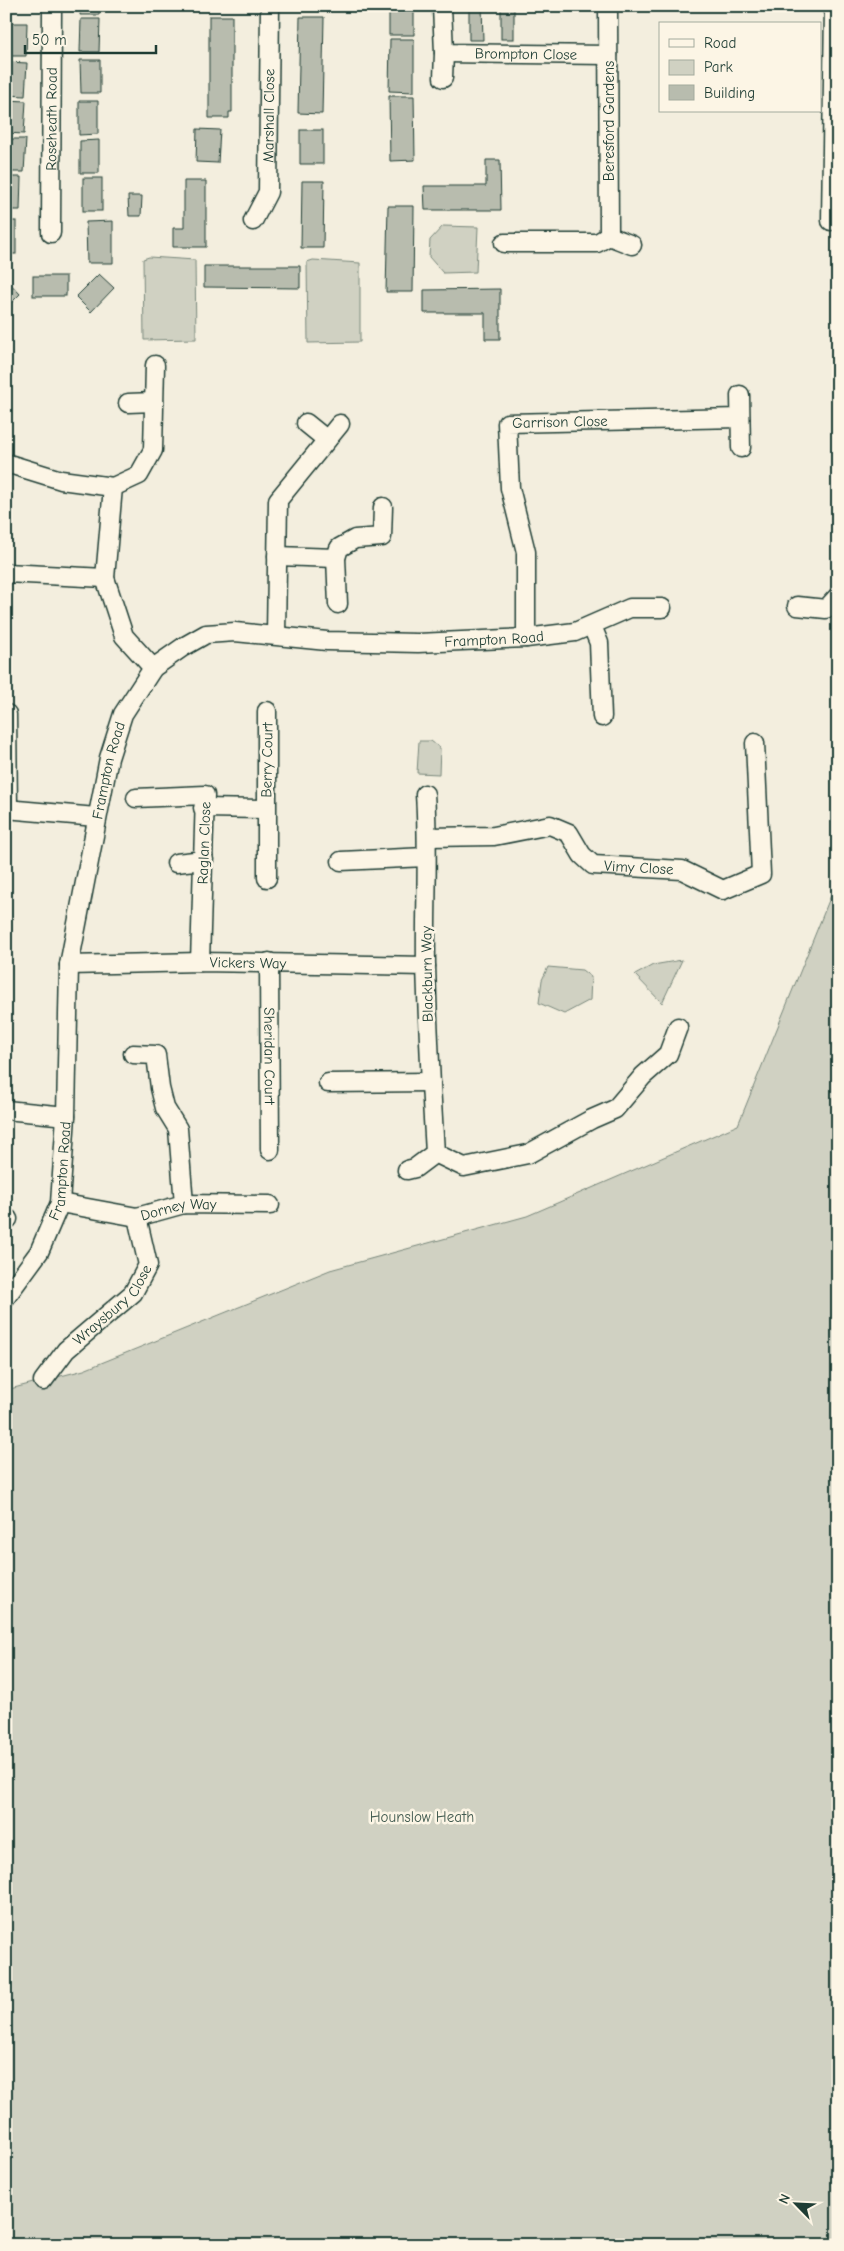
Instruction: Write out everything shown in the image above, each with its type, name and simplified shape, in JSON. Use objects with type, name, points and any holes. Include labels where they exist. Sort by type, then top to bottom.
[{"type":"street","name":"Roseheath Road","points":[[51,233],[52,6]]},
{"type":"street","name":"Marshall Close","points":[[253,221],[268,192],[270,6]]},
{"type":"street","points":[[442,6],[443,78]]},
{"type":"street","name":"Beresford Gardens","points":[[608,6],[609,236]]},
{"type":"street","points":[[831,221],[834,6]]},
{"type":"street","name":"Brompton Close","points":[[444,54],[608,55]]},
{"type":"street","points":[[504,243],[597,243],[609,236],[632,245]]},
{"type":"street","points":[[6,463],[61,480],[113,487],[138,475],[153,450],[155,365]]},
{"type":"street","points":[[740,395],[741,448]]},
{"type":"street","points":[[128,403],[154,402]]},
{"type":"street","name":"Garrison Close","points":[[526,638],[526,552],[510,488],[507,423],[740,418]]},
{"type":"street","points":[[306,423],[327,440]]},
{"type":"street","points":[[276,635],[278,500],[340,424]]},
{"type":"street","points":[[113,487],[105,578],[124,636],[153,668]]},
{"type":"street","points":[[338,604],[336,558],[339,548],[354,538],[382,538],[384,507]]},
{"type":"street","points":[[277,556],[336,558]]},
{"type":"street","points":[[6,573],[105,578]]},
{"type":"street","points":[[797,606],[826,608],[838,596]]},
{"type":"street","points":[[602,717],[600,643],[592,626],[630,608],[662,608]]},
{"type":"street","name":"Frampton Road","points":[[6,1297],[39,1252],[60,1203],[66,1116],[69,965],[96,817],[109,758],[123,714],[153,668],[206,634],[235,632],[327,641],[418,643],[526,638],[575,632],[592,626]]},
{"type":"street","name":"Berry Court","points":[[267,711],[267,878]]},
{"type":"street","points":[[7,724],[7,809],[96,817]]},
{"type":"street","name":"Vimy Close","points":[[428,837],[494,836],[550,825],[569,833],[582,855],[593,864],[682,870],[723,890],[760,874],[755,744]]},
{"type":"street","name":"Blackburn Way","points":[[425,794],[428,837],[426,857],[426,966],[435,1153]]},
{"type":"street","name":"Raglan Close","points":[[136,798],[205,795],[200,962]]},
{"type":"street","name":"Berry Court","points":[[204,808],[266,809]]},
{"type":"street","points":[[342,861],[426,857]]},
{"type":"street","points":[[176,863],[204,860]]},
{"type":"street","name":"Vickers Way","points":[[69,965],[269,962],[426,966]]},
{"type":"street","name":"Sheridan Court","points":[[269,962],[270,1150]]},
{"type":"street","points":[[406,1170],[415,1168],[435,1153],[464,1167],[528,1154],[592,1119],[615,1109],[642,1076],[668,1054],[678,1027]]},
{"type":"street","points":[[133,1054],[156,1055],[160,1088],[165,1108],[178,1128],[184,1204]]},
{"type":"street","points":[[328,1083],[431,1082]]},
{"type":"street","points":[[6,1110],[66,1116]]},
{"type":"street","name":"Dorney Way","points":[[60,1203],[137,1217],[184,1204],[270,1204]]},
{"type":"street","name":"Wraysbury Close","points":[[43,1381],[66,1350],[133,1293],[148,1266],[137,1217]]},
{"type":"green space","points":[[443,226],[478,227],[476,272],[443,273],[429,257],[430,240]]},
{"type":"green space","points":[[149,257],[195,260],[196,339],[144,340],[143,259]]},
{"type":"green space","points":[[313,260],[360,263],[360,342],[308,343],[307,262]]},
{"type":"green space","points":[[419,741],[431,741],[440,748],[439,774],[417,773]]},
{"type":"green space","name":"Hounslow Heath","points":[[838,878],[838,2245],[6,2245],[6,1390],[84,1370],[330,1270],[527,1216],[738,1125]]},
{"type":"green space","points":[[682,960],[662,1003],[635,975],[653,965]]},
{"type":"green space","points":[[548,967],[582,970],[591,977],[590,1000],[564,1014],[539,1003],[542,980]]},
{"type":"building","points":[[81,6],[99,6],[99,15],[80,15]]},
{"type":"building","points":[[300,6],[329,6],[329,9],[300,8]]},
{"type":"building","points":[[389,6],[414,6],[414,35],[389,35]]},
{"type":"building","points":[[469,6],[482,6],[483,40],[469,40]]},
{"type":"building","points":[[501,6],[514,6],[514,39],[501,39]]},
{"type":"building","points":[[209,16],[232,16],[232,112],[229,112],[229,118],[209,118]]},
{"type":"building","points":[[300,17],[324,17],[322,114],[298,113]]},
{"type":"building","points":[[81,19],[100,19],[99,52],[80,52]]},
{"type":"building","points":[[8,23],[27,23],[26,56],[7,56]]},
{"type":"building","points":[[390,39],[414,39],[414,92],[389,91]]},
{"type":"building","points":[[80,60],[100,60],[100,93],[81,93]]},
{"type":"building","points":[[8,62],[27,63],[25,96],[6,95]]},
{"type":"building","points":[[389,96],[414,96],[415,160],[390,161]]},
{"type":"building","points":[[7,100],[26,101],[24,134],[6,133]]},
{"type":"building","points":[[79,101],[98,101],[98,134],[79,135]]},
{"type":"building","points":[[197,129],[220,130],[218,163],[196,162]]},
{"type":"building","points":[[300,130],[323,130],[323,164],[300,164]]},
{"type":"building","points":[[7,139],[26,139],[24,172],[6,172]]},
{"type":"building","points":[[99,140],[99,173],[80,173],[80,141]]},
{"type":"building","points":[[486,160],[500,160],[501,210],[425,210],[424,186],[486,186]]},
{"type":"building","points":[[6,177],[21,177],[20,210],[6,210]]},
{"type":"building","points":[[83,178],[102,178],[102,211],[83,211]]},
{"type":"building","points":[[184,181],[206,181],[206,247],[173,247],[173,228],[184,228]]},
{"type":"building","points":[[302,181],[324,181],[323,248],[301,248]]},
{"type":"building","points":[[128,196],[142,196],[141,216],[129,216]]},
{"type":"building","points":[[388,206],[414,206],[413,292],[386,292]]},
{"type":"building","points":[[6,221],[16,221],[16,254],[6,254]]},
{"type":"building","points":[[113,221],[113,263],[87,263],[86,222]]},
{"type":"building","points":[[204,266],[300,266],[300,288],[204,287]]},
{"type":"building","points":[[99,274],[114,288],[91,312],[76,297]]},
{"type":"building","points":[[33,276],[66,276],[66,296],[33,296]]},
{"type":"building","points":[[6,279],[20,294],[7,307],[6,305]]},
{"type":"building","points":[[500,289],[500,339],[485,339],[485,313],[424,313],[424,290]]}]
